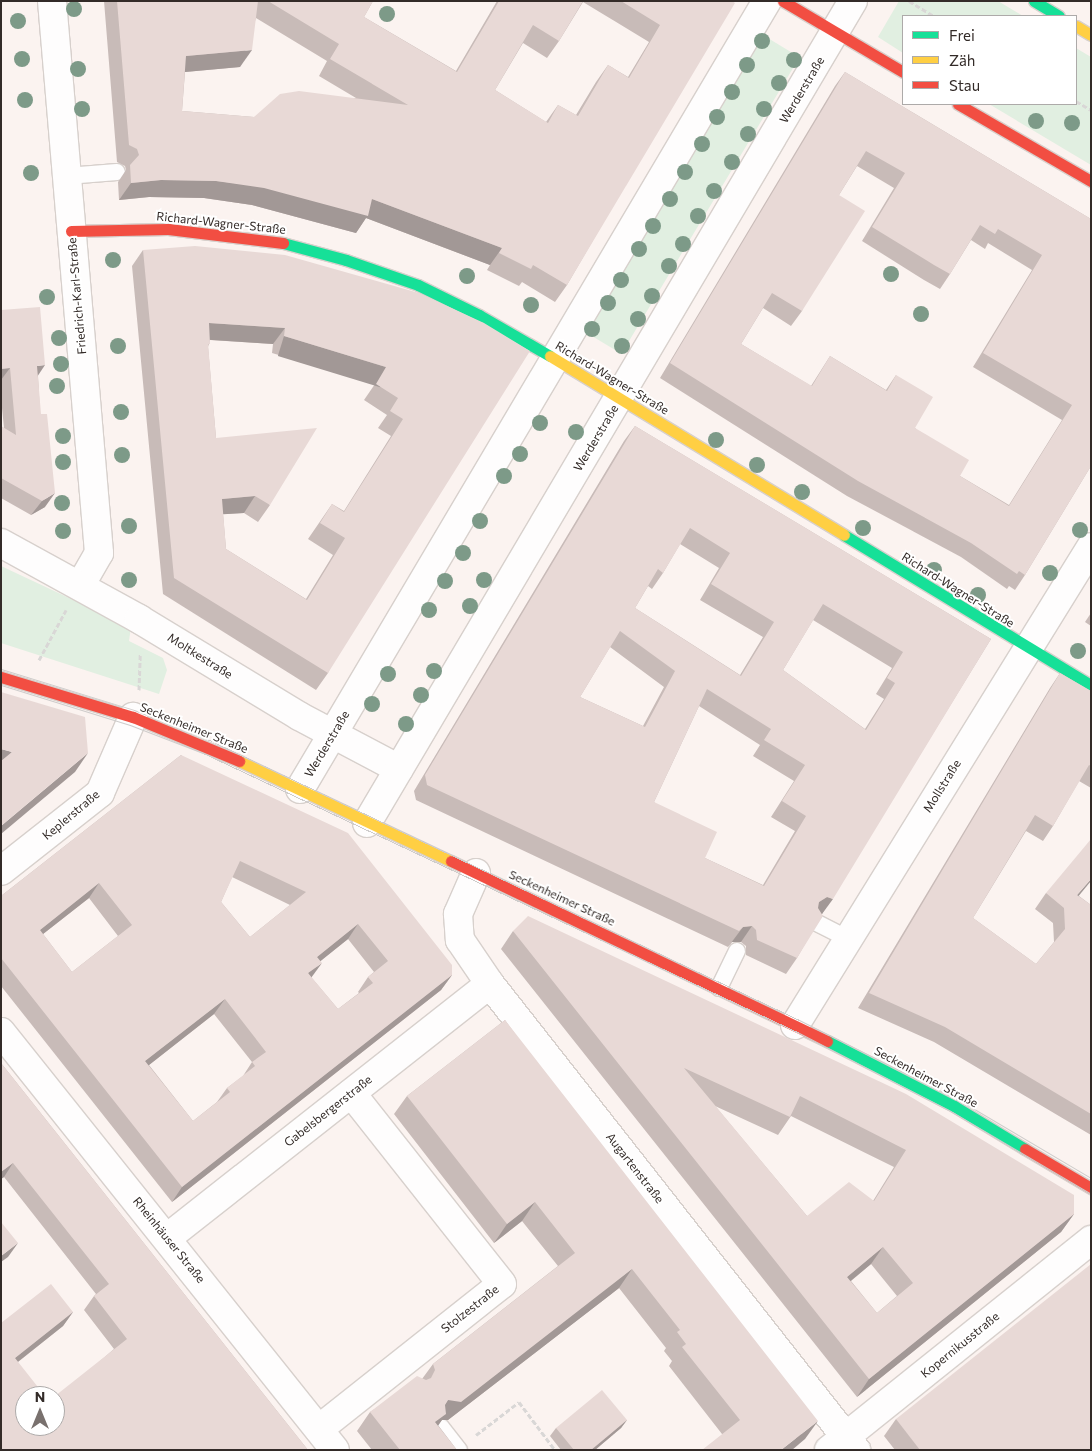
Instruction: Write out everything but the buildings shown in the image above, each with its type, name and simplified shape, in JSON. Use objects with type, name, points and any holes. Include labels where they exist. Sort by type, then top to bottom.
[{"type":"street","name":"Friedrich-Karl-Straße","points":[[52,1],[99,553],[80,586]]},
{"type":"street","name":"Werderstraße","points":[[300,789],[767,1]]},
{"type":"street","points":[[784,1],[902,71]]},
{"type":"street","name":"Werderstraße","points":[[367,823],[836,33],[853,1]]},
{"type":"street","points":[[1034,1],[1057,15]]},
{"type":"street","points":[[1077,27],[1091,35]]},
{"type":"street","points":[[960,105],[1091,181]]},
{"type":"street","name":"Richard-Wagner-Straße","points":[[71,232],[168,228],[275,241],[346,260],[418,285],[479,315],[555,359],[1028,649],[1091,685]]},
{"type":"street","name":"Moltkestraße","points":[[1,543],[140,618],[333,734],[399,770]]},
{"type":"street","name":"Mollstraße","points":[[795,1025],[847,938],[1091,547]]},
{"type":"street","name":"Seckenheimer Straße","points":[[1,677],[132,717],[205,745],[300,789],[367,823],[476,872],[795,1025],[954,1106],[1091,1188]]},
{"type":"street","name":"Keplerstraße","points":[[1,871],[100,793],[132,717]]},
{"type":"street","name":"Augartenstraße","points":[[476,872],[458,914],[460,940],[490,984],[843,1445]]},
{"type":"street","name":"Gabelsbergerstraße","points":[[167,1238],[490,984]]},
{"type":"street","name":"Rheinhäuser Straße","points":[[1,1032],[327,1439]]},
{"type":"street","name":"Stolzestraße","points":[[327,1439],[502,1284],[351,1093]]},
{"type":"street","name":"Kopernikusstraße","points":[[843,1445],[1091,1240]]},
{"type":"lane","points":[[67,176],[117,172]]},
{"type":"lane","points":[[817,923],[847,938]]},
{"type":"lane","points":[[719,988],[736,951]]},
{"type":"lane","points":[[440,1426],[458,1450]]},
{"type":"path","points":[[909,1],[932,15]]},
{"type":"path","points":[[1077,102],[1091,110]]},
{"type":"path","points":[[26,684],[80,586]]},
{"type":"path","points":[[132,717],[141,682],[140,618]]},
{"type":"path","points":[[458,1450],[519,1402],[555,1450]]},
{"type":"green space","points":[[899,1],[998,1],[1021,15],[902,15],[902,52],[878,37]]},
{"type":"green space","points":[[761,34],[800,57],[621,354],[583,331]]},
{"type":"green space","points":[[1077,49],[1091,57],[1091,165],[991,105],[1077,105]]},
{"type":"green space","points":[[1,566],[131,627],[129,641],[163,658],[167,670],[159,694],[1,643]]},
{"type":"tram line","points":[[1,669],[134,710],[207,739],[799,1020],[959,1100],[1091,1178]]},
{"type":"tram line","points":[[1,685],[130,725],[203,753],[799,1033],[952,1112],[1091,1194]]},
{"type":"traffic: fast","points":[[1034,1],[1057,15]]},
{"type":"traffic: fast","points":[[283,243],[346,260],[418,285],[479,315],[550,356]]},
{"type":"traffic: fast","points":[[844,535],[1091,685]]},
{"type":"traffic: fast","points":[[827,1041],[954,1106],[1025,1149]]},
{"type":"traffic: slow","points":[[1077,27],[1091,35]]},
{"type":"traffic: slow","points":[[550,356],[844,535]]},
{"type":"traffic: slow","points":[[239,761],[451,861]]},
{"type":"traffic: jam","points":[[783,1],[902,71]]},
{"type":"traffic: jam","points":[[960,105],[1091,181]]},
{"type":"traffic: jam","points":[[71,231],[168,229],[283,243]]},
{"type":"traffic: jam","points":[[1,677],[133,717],[239,761]]},
{"type":"traffic: jam","points":[[451,861],[827,1041]]},
{"type":"traffic: jam","points":[[1025,1149],[1091,1188]]}]
